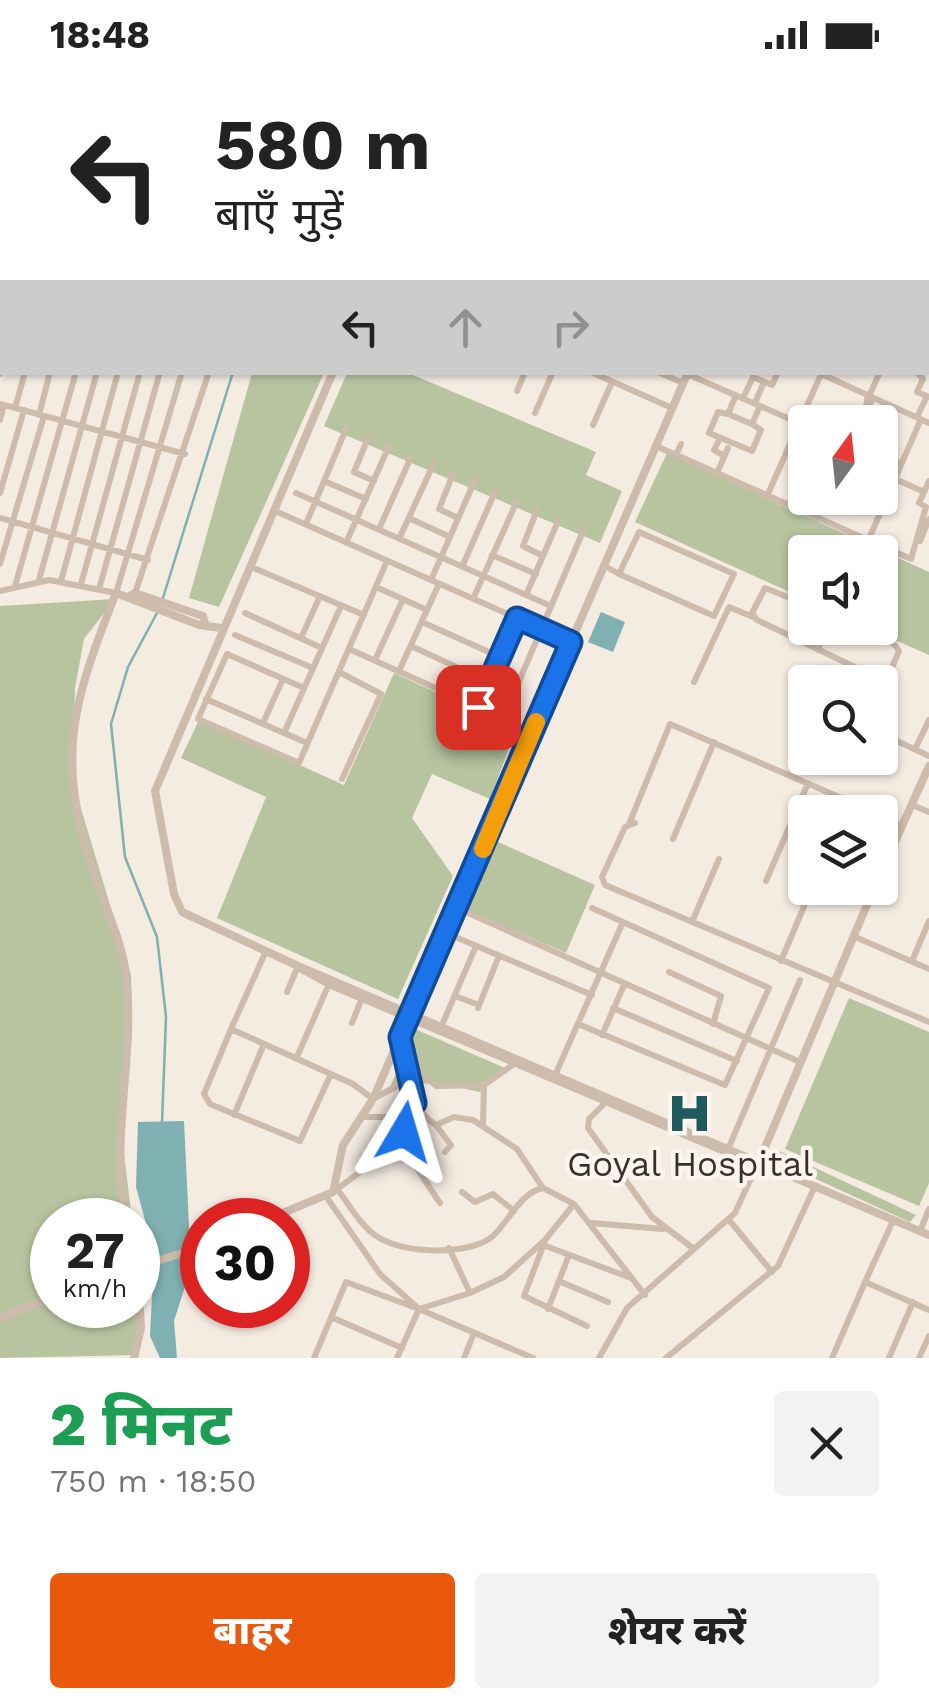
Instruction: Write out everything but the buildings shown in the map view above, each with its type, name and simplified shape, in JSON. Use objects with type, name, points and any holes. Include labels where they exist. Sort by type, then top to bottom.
[{"type":"street","points":[[15,408],[24,375]]},
{"type":"street","points":[[0,564],[49,375]]},
{"type":"street","points":[[15,586],[75,375]]},
{"type":"street","points":[[39,580],[96,375]]},
{"type":"street","points":[[61,580],[117,375]]},
{"type":"street","points":[[81,584],[139,375]]},
{"type":"street","points":[[99,588],[159,375]]},
{"type":"street","points":[[124,1198],[120,1135],[129,1034],[127,984],[119,941],[80,828],[71,771],[76,704],[130,555],[181,375]]},
{"type":"street","points":[[135,595],[208,375]]},
{"type":"street","points":[[332,375],[158,780],[154,801],[174,894],[182,912],[514,1064],[758,1162]]},
{"type":"street","points":[[517,391],[524,375]]},
{"type":"street","points":[[535,414],[552,375]]},
{"type":"street","points":[[597,375],[672,408]]},
{"type":"street","points":[[752,424],[750,375],[772,385],[777,375]]},
{"type":"street","points":[[809,405],[821,375]]},
{"type":"street","points":[[826,375],[922,420]]},
{"type":"street","points":[[867,405],[879,375]]},
{"type":"street","points":[[898,470],[922,420],[928,396],[917,392],[923,379],[920,375]]},
{"type":"street","points":[[419,1309],[380,1274],[332,1192],[342,1144],[373,1099],[686,376],[788,415]]},
{"type":"street","points":[[593,425],[612,382]]},
{"type":"street","points":[[744,413],[764,382]]},
{"type":"street","points":[[728,414],[749,401]]},
{"type":"street","points":[[0,420],[2,404],[185,454]]},
{"type":"street","points":[[0,493],[24,410]]},
{"type":"street","points":[[719,411],[728,414],[761,430],[752,450],[709,431],[719,411]]},
{"type":"street","points":[[306,525],[346,428]]},
{"type":"street","points":[[368,438],[354,470],[374,481]]},
{"type":"street","points":[[716,473],[726,452],[714,450],[720,438]]},
{"type":"street","points":[[676,455],[681,444]]},
{"type":"street","points":[[346,543],[389,446]]},
{"type":"street","points":[[656,446],[857,535]]},
{"type":"street","points":[[767,496],[787,451]]},
{"type":"street","points":[[378,530],[411,457]]},
{"type":"street","points":[[399,539],[434,463]]},
{"type":"street","points":[[453,474],[439,510],[458,518]]},
{"type":"street","points":[[400,671],[427,610],[441,557],[475,480]]},
{"type":"street","points":[[920,541],[914,538],[928,508],[919,502],[929,480]]},
{"type":"street","points":[[324,481],[366,499]]},
{"type":"street","points":[[898,481],[922,491]]},
{"type":"street","points":[[462,567],[495,492]]},
{"type":"street","points":[[296,493],[551,606]]},
{"type":"street","points":[[473,599],[516,500]]},
{"type":"street","points":[[273,510],[571,642]]},
{"type":"street","points":[[537,510],[523,546],[543,556]]},
{"type":"street","points":[[0,518],[148,560]]},
{"type":"street","points":[[409,518],[450,537]]},
{"type":"street","points":[[526,596],[559,519]]},
{"type":"street","points":[[898,553],[911,558],[929,519]]},
{"type":"street","points":[[503,718],[584,529]]},
{"type":"street","points":[[605,566],[619,574],[714,616],[734,574],[639,532],[619,574]]},
{"type":"street","points":[[492,555],[536,574]]},
{"type":"street","points":[[304,688],[226,654],[200,722],[294,764],[300,763],[387,561]]},
{"type":"street","points":[[256,569],[364,616]]},
{"type":"street","points":[[0,591],[39,580],[61,580],[135,595],[203,616],[205,622]]},
{"type":"street","points":[[376,587],[427,610]]},
{"type":"street","points":[[754,618],[752,608],[766,588],[788,597]]},
{"type":"street","points":[[135,595],[157,611],[222,628]]},
{"type":"street","points":[[301,638],[320,596]]},
{"type":"street","points":[[375,660],[403,599]]},
{"type":"street","points":[[284,733],[341,606]]},
{"type":"street","points":[[694,682],[729,607],[850,665]]},
{"type":"street","points":[[245,613],[322,648]]},
{"type":"street","points":[[348,649],[478,707],[517,618]]},
{"type":"street","points":[[422,622],[500,656]]},
{"type":"street","points":[[235,635],[313,668]]},
{"type":"street","points":[[818,650],[820,645]]},
{"type":"street","points":[[411,646],[488,682]]},
{"type":"street","points":[[338,672],[381,694],[342,779]]},
{"type":"street","points":[[262,723],[283,679]]},
{"type":"street","points":[[206,698],[307,743]]},
{"type":"street","points":[[915,749],[929,720]]},
{"type":"street","points":[[835,795],[670,724],[632,824],[602,882],[929,1022]]},
{"type":"street","points":[[898,741],[929,756]]},
{"type":"street","points":[[673,840],[714,742]]},
{"type":"street","points":[[898,835],[929,766]]},
{"type":"street","points":[[766,880],[808,783]]},
{"type":"street","points":[[912,805],[929,812]]},
{"type":"street","points":[[898,824],[902,826]]},
{"type":"street","points":[[692,922],[719,859]]},
{"type":"street","points":[[781,961],[805,905]]},
{"type":"street","points":[[600,1358],[619,1317],[729,1220],[758,1162],[866,905]]},
{"type":"street","points":[[457,908],[800,1062]]},
{"type":"street","points":[[578,1024],[722,1086],[727,1083],[769,988],[592,908]]},
{"type":"street","points":[[912,961],[929,921]]},
{"type":"street","points":[[556,1073],[624,922]]},
{"type":"street","points":[[446,933],[592,996]]},
{"type":"street","points":[[852,936],[929,969]]},
{"type":"street","points":[[442,1025],[476,946]]},
{"type":"street","points":[[266,951],[203,1098],[300,1141],[330,1074]]},
{"type":"street","points":[[454,996],[478,1007],[499,956]]},
{"type":"street","points":[[298,966],[329,984],[442,1025],[926,1235]]},
{"type":"street","points":[[287,992],[298,966]]},
{"type":"street","points":[[668,972],[721,996],[713,1024]]},
{"type":"street","points":[[728,1147],[800,980]]},
{"type":"street","points":[[296,1058],[329,984]]},
{"type":"street","points":[[602,1034],[624,984]]},
{"type":"street","points":[[352,1023],[362,998]]},
{"type":"street","points":[[613,1008],[737,1061]]},
{"type":"street","points":[[232,1029],[330,1074],[373,1099]]},
{"type":"street","points":[[400,1037],[415,1103],[451,1146],[445,1152]]},
{"type":"street","points":[[234,1115],[264,1044]]},
{"type":"street","points":[[373,1099],[421,1073],[436,1086],[484,1085],[514,1064]]},
{"type":"street","points":[[484,1085],[484,1124]]},
{"type":"street","points":[[609,1100],[589,1120],[588,1128],[626,1185],[663,1229],[695,1249]]},
{"type":"street","points":[[362,1116],[393,1118],[415,1103]]},
{"type":"street","points":[[405,1109],[400,1143],[440,1202]]},
{"type":"street","points":[[436,1125],[463,1117],[484,1124],[517,1149],[544,1188],[574,1204],[644,1295]]},
{"type":"street","points":[[310,1201],[332,1192],[400,1143]]},
{"type":"street","points":[[815,1187],[926,1235]]},
{"type":"street","points":[[666,1358],[772,1272],[788,1249],[815,1187]]},
{"type":"street","points":[[332,1192],[378,1237],[403,1246],[450,1248],[487,1241],[530,1192],[544,1188]]},
{"type":"street","points":[[462,1192],[474,1202],[493,1194],[514,1211]]},
{"type":"street","points":[[419,1309],[470,1294],[504,1277],[544,1242],[574,1204]]},
{"type":"street","points":[[926,1235],[929,1209]]},
{"type":"street","points":[[729,1220],[772,1272]]},
{"type":"street","points":[[590,1223],[663,1229]]},
{"type":"street","points":[[832,1358],[892,1223]]},
{"type":"street","points":[[544,1242],[633,1279]]},
{"type":"street","points":[[544,1242],[524,1296],[588,1326]]},
{"type":"street","points":[[450,1248],[470,1294]]},
{"type":"street","points":[[548,1308],[569,1255]]},
{"type":"street","points":[[559,1281],[608,1302]]},
{"type":"street","points":[[314,1358],[343,1285],[350,1282],[533,1358]]},
{"type":"street","points":[[866,1282],[929,1310]]},
{"type":"street","points":[[889,1358],[912,1302]]},
{"type":"street","points":[[0,1318],[30,1306]]},
{"type":"street","points":[[398,1358],[419,1309]]},
{"type":"street","points":[[331,1317],[402,1348]]},
{"type":"street","points":[[134,1358],[141,1328]]},
{"type":"street","points":[[464,1358],[474,1333]]},
{"type":"street","points":[[923,1354],[929,1336]]},
{"type":"green space","points":[[251,375],[323,375],[219,607],[189,598]]},
{"type":"green space","points":[[346,375],[413,375],[596,452],[586,475],[622,491],[600,543],[324,426]]},
{"type":"green space","points":[[667,453],[788,508],[788,515],[804,515],[848,535],[788,535],[788,591],[635,522]]},
{"type":"green space","points":[[898,558],[929,572],[929,655],[898,641]]},
{"type":"green space","points":[[115,599],[84,639],[75,688],[73,782],[131,975],[132,1034],[121,1129],[129,1198],[30,1198],[30,1328],[139,1328],[139,1355],[0,1358],[0,606]]},
{"type":"green space","points":[[394,673],[516,729],[490,799],[432,774],[412,818],[453,876],[398,999],[217,918],[266,797],[181,758],[199,720],[344,785]]},
{"type":"green space","points":[[498,842],[595,885],[566,953],[467,910]]},
{"type":"green space","points":[[849,998],[929,1032],[929,1183],[919,1206],[785,1149]]},
{"type":"green space","points":[[415,1029],[505,1068],[480,1092],[422,1084],[388,1092]]},
{"type":"green space","points":[[775,1149],[916,1215],[910,1222],[770,1158]]},
{"type":"water","points":[[601,612],[625,622],[613,652],[588,642]]},
{"type":"water","points":[[184,1121],[188,1198],[180,1198],[180,1302],[174,1321],[177,1358],[160,1358],[150,1336],[150,1328],[160,1328],[160,1198],[139,1198],[138,1122]]},
{"type":"waterway","points":[[162,601],[232,375]]},
{"type":"waterway","points":[[157,613],[128,667],[111,724],[125,857],[157,937],[166,1017],[162,1123]]},
{"type":"slow traffic","points":[[483,849],[536,722]]},
{"type":"place","name":"Goyal Hospital","points":[[690,1114]]},
{"type":"route","points":[[404,1132],[405,1109],[415,1103],[400,1037],[571,642],[517,618],[478,707]]}]
